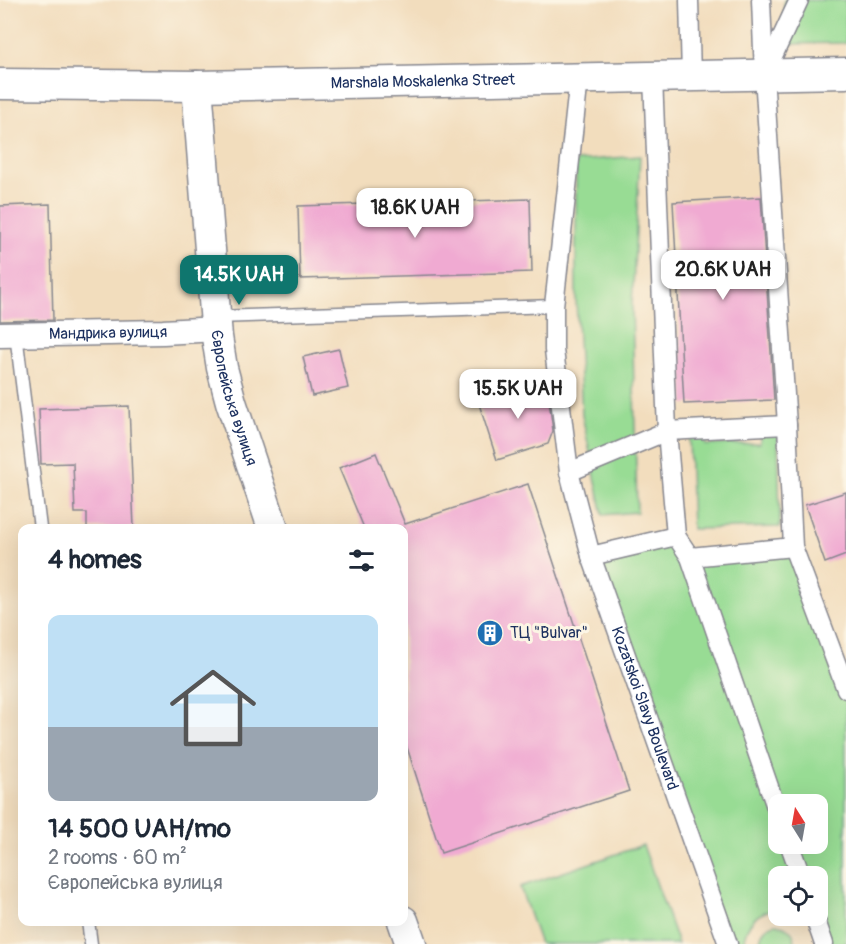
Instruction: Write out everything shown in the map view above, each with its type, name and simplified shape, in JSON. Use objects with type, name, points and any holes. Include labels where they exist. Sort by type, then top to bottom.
[{"type":"street","points":[[689,0],[692,77]]},
{"type":"street","points":[[761,0],[793,547],[846,689]]},
{"type":"street","points":[[764,75],[799,0]]},
{"type":"street","name":"Marshala Moskalenka Street","points":[[0,84],[197,86],[846,73]]},
{"type":"street","points":[[652,77],[667,431],[676,536],[690,557],[771,794]]},
{"type":"street","name":"Kozatskoi Slavy Boulevard","points":[[579,78],[554,306],[554,350],[569,472],[591,556],[728,944]]},
{"type":"street","name":"Європейська вулиця","points":[[197,86],[216,323],[222,368],[272,524]]},
{"type":"street","name":"Мандрика вулиця","points":[[8,334],[163,332],[216,323]]},
{"type":"street","points":[[569,472],[667,431],[787,425]]},
{"type":"street","points":[[591,556],[676,536]]},
{"type":"street","points":[[690,557],[793,547]]},
{"type":"street","points":[[405,926],[411,944]]},
{"type":"street","points":[[818,926],[824,944]]},
{"type":"lane","points":[[216,323],[554,306]]},
{"type":"lane","points":[[8,334],[39,524]]},
{"type":"lane","points":[[89,926],[91,944]]},
{"type":"green space","points":[[784,0],[846,0],[846,43],[784,44]]},
{"type":"green space","points":[[640,156],[632,305],[637,512],[603,515],[582,415],[576,300],[576,161]]},
{"type":"green space","points":[[778,434],[780,527],[692,529],[689,436],[704,436],[705,445],[760,443],[760,435]]},
{"type":"green space","points":[[676,536],[690,557],[793,547],[846,693],[846,944],[828,944],[821,926],[828,926],[828,866],[800,866],[796,854],[828,854],[828,794],[768,794],[768,854],[793,854],[797,866],[768,866],[768,911],[759,915],[750,924],[744,944],[728,944],[591,556]]},
{"type":"green space","points":[[643,845],[678,944],[540,944],[520,887]]},
{"type":"green space","points":[[769,926],[784,926],[794,936],[795,944],[760,944],[764,931]]},
{"type":"building","points":[[761,197],[774,400],[684,404],[673,202]]},
{"type":"building","points":[[530,199],[532,272],[300,279],[298,206]]},
{"type":"building","points":[[50,204],[53,320],[0,321],[0,206]]},
{"type":"building","points":[[339,349],[348,388],[312,396],[303,357]]},
{"type":"building","points":[[544,380],[553,431],[548,444],[497,460],[478,401]]},
{"type":"building","points":[[129,406],[134,524],[87,524],[87,513],[75,513],[73,463],[41,464],[39,409]]},
{"type":"building","name":"ТЦ \"Bulvar\"","points":[[376,453],[405,524],[362,524],[339,468]]},
{"type":"building","name":"ТЦ \"Bulvar\"","points":[[528,484],[629,791],[441,853],[408,750],[408,524],[405,524]]},
{"type":"building","points":[[846,492],[846,555],[825,563],[805,505]]},
{"type":"place","name":"ТЦ \"Bulvar\"","points":[[490,633]]}]
